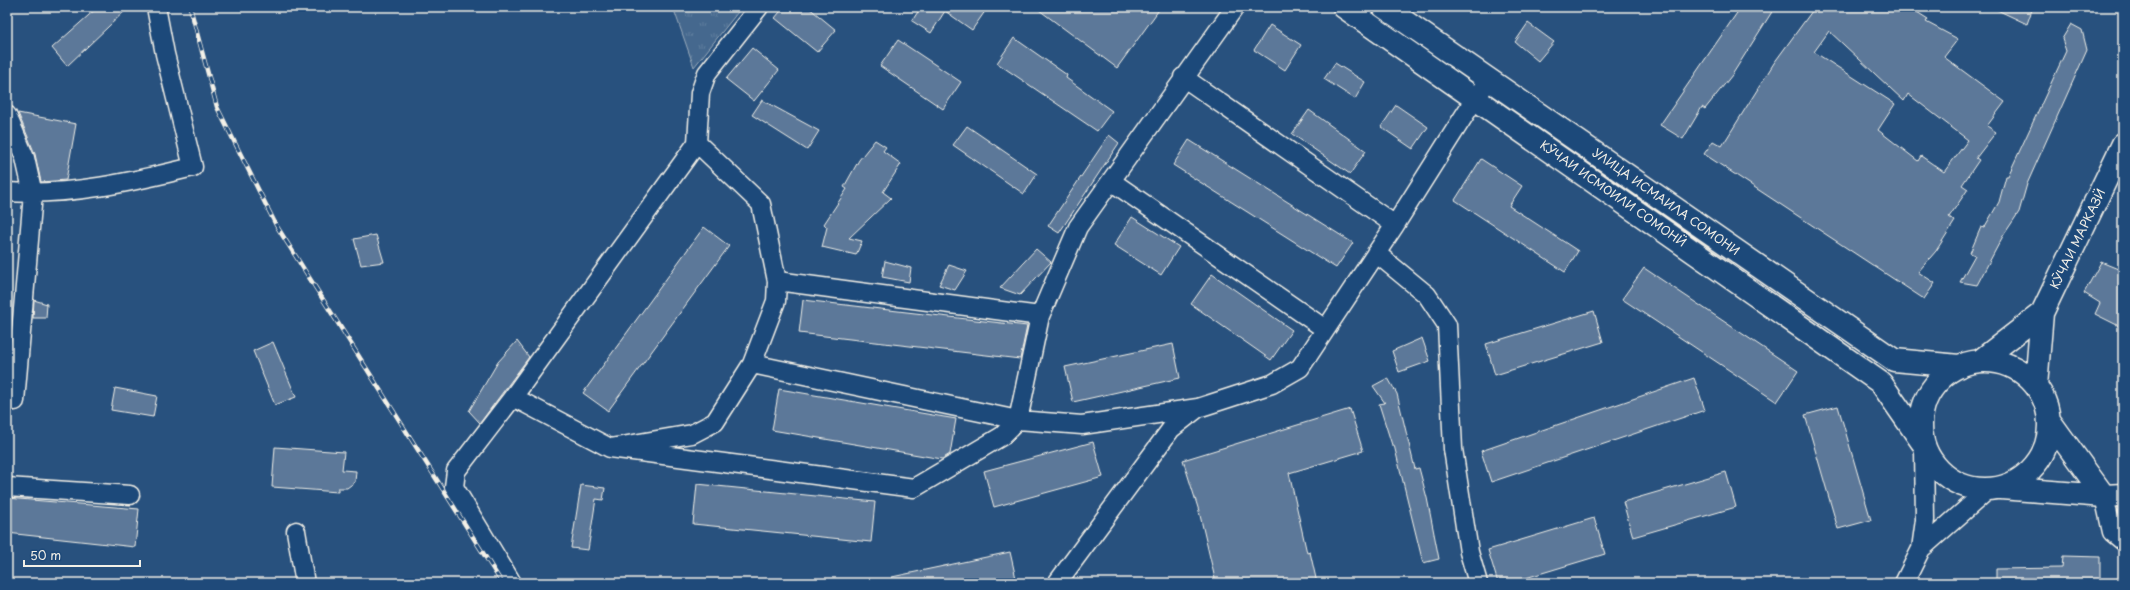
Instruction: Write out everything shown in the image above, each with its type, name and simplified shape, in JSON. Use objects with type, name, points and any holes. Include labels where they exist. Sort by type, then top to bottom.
[{"type":"main road","name":"КӮЧАИ ИСМОИЛИ СОМОНӢ","points":[[1344,7],[1474,100],[1521,130],[1881,383],[1923,444]]},
{"type":"main road","name":"УЛИЦА ИСМАИЛА СОМОНИ","points":[[1384,7],[1488,81],[1536,111],[1894,360],[1959,366]]},
{"type":"main road","name":"КӮЧАИ МАРКАЗӢ","points":[[2042,313],[2122,151]]},
{"type":"main road","points":[[1980,361],[2042,313]]},
{"type":"main road","points":[[2036,386],[2042,313]]},
{"type":"main road","points":[[1994,488],[2016,481],[2042,456],[2048,438],[2049,420],[2045,402],[2036,386],[2020,371],[2001,363],[1980,361],[1959,366],[1943,376],[1928,395],[1923,406],[1920,424],[1923,444],[1934,465],[1949,479],[1968,487],[2114,496]]},
{"type":"main road","points":[[2049,420],[2114,496]]},
{"type":"street","points":[[7,192],[32,194],[126,184],[193,167],[165,54],[156,7]]},
{"type":"street","points":[[512,583],[454,487],[456,471],[513,397],[697,143],[700,94],[706,73],[759,7]]},
{"type":"street","points":[[513,397],[610,448],[914,488],[1002,436],[1018,420],[1040,316],[1078,227],[1183,77],[1235,7]]},
{"type":"street","points":[[1183,77],[1395,225]]},
{"type":"street","points":[[752,364],[1018,420],[1082,425],[1198,408],[1272,384],[1300,368],[1395,225],[1474,100],[1488,81]]},
{"type":"street","points":[[7,115],[25,158],[32,194],[14,401]]},
{"type":"street","points":[[610,448],[692,434],[715,422],[752,364],[776,301],[777,280],[761,204],[697,143]]},
{"type":"street","points":[[1110,181],[1326,329]]},
{"type":"street","points":[[1376,253],[1427,295],[1447,324],[1453,449],[1469,552],[1478,583]]},
{"type":"street","points":[[777,280],[1040,316]]},
{"type":"street","points":[[1058,583],[1171,429],[1198,408]]},
{"type":"street","points":[[1904,583],[1921,549],[1925,520],[1923,444]]},
{"type":"street","points":[[7,487],[130,495]]},
{"type":"street","points":[[1921,549],[1994,488]]},
{"type":"street","points":[[2114,496],[2112,532],[2123,541]]},
{"type":"street","points":[[296,531],[305,583]]},
{"type":"green space","points":[[673,7],[742,7],[694,67]]},
{"type":"building","points":[[98,7],[129,7],[67,66],[52,48]]},
{"type":"building","points":[[784,7],[808,7],[836,30],[817,52],[775,18]]},
{"type":"building","points":[[921,7],[988,7],[972,30],[945,11],[931,33],[912,21]]},
{"type":"building","points":[[1035,7],[1161,7],[1117,68]]},
{"type":"building","points":[[1741,7],[1775,7],[1732,75],[1705,109],[1702,107],[1683,139],[1660,125]]},
{"type":"building","points":[[1815,7],[1909,7],[1928,19],[1926,22],[1958,39],[1944,57],[2005,102],[1987,126],[1996,132],[1976,158],[1979,160],[1962,185],[1968,189],[1949,217],[1955,221],[1936,251],[1918,272],[1935,283],[1924,299],[1704,154],[1713,141],[1722,146],[1774,63]],"holes":[[[1829,31],[1904,101],[1908,94],[1968,140],[1944,172],[1921,156],[1918,161],[1878,130],[1895,104],[1814,52]]]},
{"type":"building","points":[[1991,7],[2033,7],[2027,24]]},
{"type":"building","points":[[1528,23],[1554,42],[1538,61],[1515,42]]},
{"type":"building","points":[[2071,24],[2082,30],[2087,50],[2027,184],[2019,212],[2003,236],[1977,285],[1960,282],[1975,255],[1970,253],[1981,227],[1984,228],[1999,202],[2006,176],[2008,176],[2066,51],[2062,39]]},
{"type":"building","points":[[1270,25],[1301,45],[1285,70],[1254,50]]},
{"type":"building","points":[[1014,38],[1067,75],[1066,78],[1112,111],[1097,131],[997,63]]},
{"type":"building","points":[[898,40],[961,82],[943,109],[880,66]]},
{"type":"building","points":[[752,48],[779,70],[754,101],[726,79]]},
{"type":"building","points":[[1335,63],[1365,82],[1355,99],[1324,79]]},
{"type":"building","points":[[762,100],[819,131],[807,150],[752,115]]},
{"type":"building","points":[[1396,105],[1428,127],[1413,149],[1381,127]]},
{"type":"building","points":[[1309,110],[1366,151],[1350,174],[1292,134]]},
{"type":"building","points":[[18,113],[76,124],[66,180],[41,182],[35,154]]},
{"type":"building","points":[[967,126],[1037,174],[1024,194],[953,145]]},
{"type":"building","points":[[1109,135],[1119,143],[1059,233],[1048,226]]},
{"type":"building","points":[[875,140],[886,147],[883,151],[901,164],[883,192],[891,198],[849,238],[862,241],[856,255],[822,247],[827,227],[824,224],[847,189],[844,187],[859,160]]},
{"type":"building","points":[[1189,140],[1353,243],[1336,268],[1173,165]]},
{"type":"building","points":[[1481,159],[1522,186],[1509,206],[1578,251],[1565,272],[1455,200]]},
{"type":"building","points":[[1132,217],[1179,247],[1161,275],[1114,245]]},
{"type":"building","points":[[704,227],[729,246],[608,411],[583,393]]},
{"type":"building","points":[[376,235],[384,262],[361,265],[354,239]]},
{"type":"building","points":[[1036,249],[1051,262],[1020,295],[1000,288]]},
{"type":"building","points":[[885,261],[911,268],[909,282],[882,277]]},
{"type":"building","points":[[2101,262],[2123,271],[2123,328],[2095,314],[2100,303],[2084,293]]},
{"type":"building","points":[[949,265],[967,271],[955,290],[939,285]]},
{"type":"building","points":[[1644,268],[1798,371],[1777,402],[1622,299]]},
{"type":"building","points":[[1212,274],[1292,330],[1271,360],[1191,304]]},
{"type":"building","points":[[34,300],[47,304],[46,318],[33,318]]},
{"type":"building","points":[[803,300],[1027,326],[1020,359],[799,333]]},
{"type":"building","points":[[1594,311],[1603,342],[1495,375],[1486,344]]},
{"type":"building","points":[[1422,338],[1430,361],[1399,372],[1392,351]]},
{"type":"building","points":[[517,341],[529,357],[480,423],[469,411],[498,362]]},
{"type":"building","points":[[273,342],[296,397],[275,405],[253,351]]},
{"type":"building","points":[[1173,344],[1180,378],[1073,402],[1065,367]]},
{"type":"building","points":[[1388,378],[1397,394],[1415,469],[1419,468],[1427,498],[1439,559],[1423,563],[1394,445],[1392,445],[1379,404],[1385,403],[1373,386]]},
{"type":"building","points":[[1694,378],[1705,410],[1491,482],[1481,451]]},
{"type":"building","points":[[115,388],[157,396],[153,417],[111,410]]},
{"type":"building","points":[[779,389],[956,419],[950,454],[942,459],[772,430]]},
{"type":"building","points":[[1838,406],[1871,520],[1838,529],[1805,415]]},
{"type":"building","points":[[1350,409],[1363,451],[1289,473],[1307,553],[1310,552],[1317,583],[1216,583],[1199,511],[1183,460]]},
{"type":"building","points":[[1093,442],[1103,477],[994,507],[984,471]]},
{"type":"building","points":[[275,447],[344,452],[342,470],[356,471],[355,482],[347,488],[338,488],[338,492],[272,487]]},
{"type":"building","points":[[1726,472],[1736,507],[1633,537],[1623,502]]},
{"type":"building","points":[[697,484],[875,502],[871,542],[693,524]]},
{"type":"building","points":[[581,485],[605,488],[603,500],[596,499],[588,550],[571,548]]},
{"type":"building","points":[[7,498],[139,509],[135,547],[7,533]]},
{"type":"building","points":[[1594,518],[1605,554],[1509,583],[1498,583],[1488,550]]},
{"type":"building","points":[[1010,552],[1017,583],[893,583],[892,577]]},
{"type":"building","points":[[2063,556],[2100,557],[2100,583],[1996,583],[1996,569],[2062,568]]},
{"type":"railway","points":[[190,7],[217,107],[276,225],[502,583]]}]
